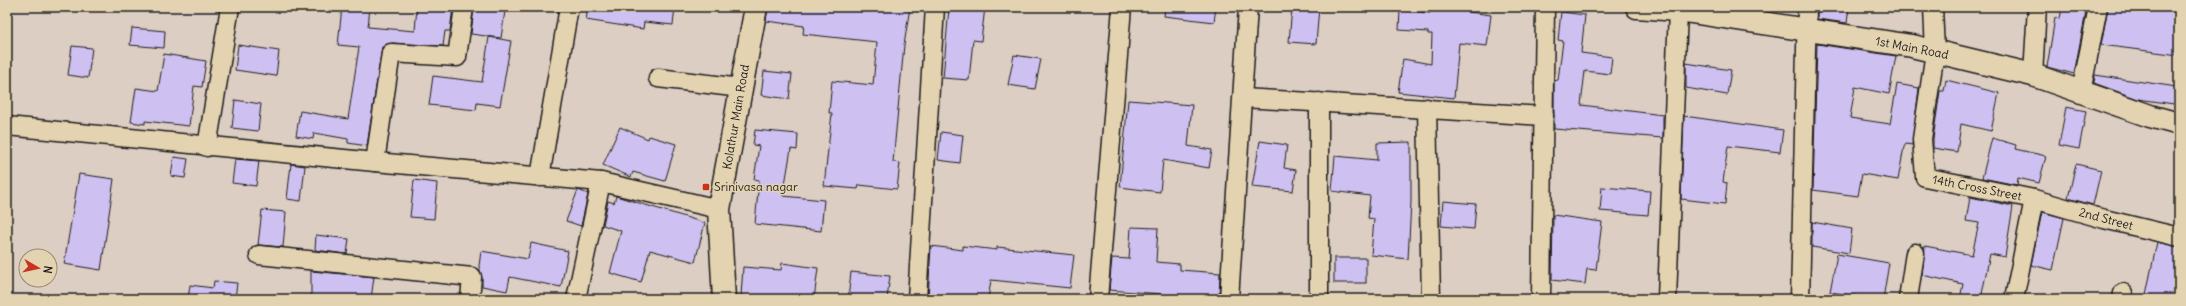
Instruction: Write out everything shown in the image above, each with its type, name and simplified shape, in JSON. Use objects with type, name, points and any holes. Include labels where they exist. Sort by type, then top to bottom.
[{"type":"street","points":[[207,147],[230,7]]},
{"type":"street","points":[[375,162],[391,53],[457,57],[464,7]]},
{"type":"street","points":[[540,177],[569,7]]},
{"type":"street","name":"Kolathur Main Road","points":[[724,299],[719,209],[756,7]]},
{"type":"street","points":[[917,299],[935,7]]},
{"type":"street","points":[[1098,299],[1122,7]]},
{"type":"street","points":[[1229,299],[1248,7]]},
{"type":"street","points":[[1541,299],[1545,7]]},
{"type":"street","name":"1st Main Road","points":[[1638,7],[1678,10],[1912,46],[2033,75],[2150,116],[2179,124]]},
{"type":"street","points":[[1800,299],[1807,7]]},
{"type":"street","name":"14th Cross Street","points":[[1933,7],[1935,52],[1922,138],[1925,177],[2034,199]]},
{"type":"street","points":[[2033,75],[2037,7]]},
{"type":"street","points":[[2081,92],[2098,7]]},
{"type":"street","points":[[1667,299],[1678,10]]},
{"type":"street","points":[[658,78],[741,88]]},
{"type":"street","points":[[1243,98],[1544,116]]},
{"type":"street","points":[[1319,102],[1319,299]]},
{"type":"street","points":[[1427,108],[1431,299]]},
{"type":"street","points":[[7,126],[207,147],[601,182],[719,209]]},
{"type":"street","points":[[576,299],[601,182]]},
{"type":"street","points":[[2014,299],[2034,199]]},
{"type":"street","name":"2nd Street","points":[[2034,199],[2179,237]]},
{"type":"street","points":[[1908,299],[1914,253]]},
{"type":"street","points":[[259,255],[472,277],[470,299]]},
{"type":"building","points":[[342,7],[370,7],[368,27],[415,31],[417,7],[453,7],[450,31],[445,31],[443,46],[392,43],[382,47],[367,146],[348,143],[348,139],[314,133],[313,139],[296,136],[300,111],[348,119],[359,47],[338,45]]},
{"type":"building","points":[[474,7],[505,11],[501,38],[471,34]]},
{"type":"building","points":[[588,7],[675,7],[673,25],[644,22],[643,29],[586,20]]},
{"type":"building","points":[[768,7],[861,7],[886,10],[886,7],[910,7],[904,45],[893,162],[900,163],[897,189],[859,185],[858,189],[824,186],[832,113],[829,113],[832,81],[873,85],[877,42],[803,34],[804,26],[766,21]]},
{"type":"building","points":[[949,7],[985,7],[981,41],[973,40],[969,80],[943,78]]},
{"type":"building","points":[[1165,7],[1216,7],[1214,22],[1164,16]]},
{"type":"building","points":[[1292,7],[1319,7],[1316,44],[1289,42]]},
{"type":"building","points":[[1431,7],[1491,15],[1487,46],[1459,43],[1454,98],[1398,92],[1403,59],[1431,64],[1432,34],[1428,34],[1428,32],[1399,30],[1400,10],[1430,13]]},
{"type":"building","points":[[1817,7],[1849,7],[1847,23],[1817,19]]},
{"type":"building","points":[[2062,7],[2087,7],[2074,74],[2047,67],[2055,18],[2060,19]]},
{"type":"building","points":[[2108,7],[2179,7],[2179,55],[2101,45]]},
{"type":"building","points":[[1561,12],[1585,15],[1581,53],[1612,57],[1610,74],[1585,71],[1581,105],[1663,115],[1663,138],[1554,129],[1554,81],[1558,80],[1563,41],[1558,40]]},
{"type":"building","points":[[132,28],[165,31],[164,48],[130,45]]},
{"type":"building","points":[[489,37],[511,41],[500,106],[477,103],[476,110],[429,105],[433,76],[482,82]]},
{"type":"building","points":[[1817,44],[1896,56],[1889,94],[1855,87],[1850,118],[1890,124],[1897,84],[1919,88],[1912,145],[1906,144],[1904,147],[1898,180],[1862,174],[1858,196],[1813,190]]},
{"type":"building","points":[[238,45],[279,51],[276,76],[235,70]]},
{"type":"building","points":[[72,46],[92,48],[88,78],[68,75]]},
{"type":"building","points":[[164,54],[206,61],[202,87],[194,86],[189,126],[145,121],[145,124],[131,122],[136,88],[158,91]]},
{"type":"building","points":[[1014,55],[1041,59],[1035,89],[1008,85]]},
{"type":"building","points":[[1686,63],[1731,70],[1727,95],[1686,88]]},
{"type":"building","points":[[764,71],[792,74],[789,99],[761,95]]},
{"type":"building","points":[[2095,75],[2177,87],[2174,104],[2138,99],[2094,83]]},
{"type":"building","points":[[1946,80],[1999,93],[1991,131],[1961,124],[1957,152],[1933,148],[1940,91],[1944,91]]},
{"type":"building","points":[[235,100],[261,104],[258,131],[232,128]]},
{"type":"building","points":[[1128,100],[1192,105],[1188,146],[1212,150],[1209,168],[1163,160],[1160,192],[1120,187]]},
{"type":"building","points":[[2066,107],[2086,111],[2079,149],[2059,145]]},
{"type":"building","points":[[1684,116],[1783,130],[1780,152],[1728,146],[1723,182],[1727,183],[1725,204],[1681,199]]},
{"type":"building","points":[[620,127],[648,139],[649,136],[676,144],[665,181],[633,172],[631,177],[603,165]]},
{"type":"building","points":[[755,130],[798,134],[797,150],[791,149],[783,196],[824,200],[821,231],[755,224],[759,180],[754,179],[759,146],[753,145]]},
{"type":"building","points":[[941,132],[963,135],[960,163],[938,160]]},
{"type":"building","points":[[1992,138],[2016,145],[2015,149],[2046,156],[2039,183],[2018,178],[2017,185],[1982,178]]},
{"type":"building","points":[[1260,141],[1287,145],[1284,168],[1296,170],[1293,191],[1252,187]]},
{"type":"building","points":[[1411,142],[1411,202],[1408,259],[1371,255],[1374,219],[1368,218],[1370,196],[1332,191],[1335,156],[1377,160],[1377,143]]},
{"type":"building","points":[[174,157],[188,159],[185,178],[171,176]]},
{"type":"building","points":[[235,159],[259,161],[256,186],[232,183]]},
{"type":"building","points":[[291,164],[305,166],[301,201],[287,199]]},
{"type":"building","points":[[2076,164],[2101,170],[2093,205],[2068,198]]},
{"type":"building","points":[[79,174],[114,179],[101,270],[64,264]]},
{"type":"building","points":[[414,180],[437,183],[434,219],[410,217]]},
{"type":"building","points":[[1602,187],[1650,191],[1648,215],[1600,211]]},
{"type":"building","points":[[578,190],[588,194],[581,226],[566,221]]},
{"type":"building","points":[[616,196],[705,223],[695,262],[650,250],[641,282],[610,273],[621,231],[603,225],[608,201],[614,203]]},
{"type":"building","points":[[1970,197],[2013,206],[2005,257],[1990,254],[1981,299],[1960,299],[1963,284],[1922,275],[1925,246],[1972,255],[1979,223],[1966,221]]},
{"type":"building","points":[[1443,201],[1476,204],[1474,229],[1441,226]]},
{"type":"building","points":[[262,210],[286,212],[283,247],[258,245]]},
{"type":"building","points":[[2042,212],[2064,218],[2053,270],[2031,265]]},
{"type":"building","points":[[1553,215],[1602,222],[1596,270],[1587,269],[1585,284],[1552,280]]},
{"type":"building","points":[[1812,222],[1852,229],[1849,253],[1812,247]]},
{"type":"building","points":[[1131,227],[1158,228],[1156,262],[1180,264],[1180,270],[1220,273],[1219,299],[1162,299],[1162,294],[1109,290],[1112,258],[1129,259]]},
{"type":"building","points":[[316,235],[349,239],[347,254],[315,250]]},
{"type":"building","points":[[2157,242],[2179,247],[2179,283],[2176,299],[2145,299]]},
{"type":"building","points":[[531,243],[568,251],[561,287],[510,277],[507,291],[482,286],[479,266],[481,251],[528,259]]},
{"type":"building","points":[[931,246],[963,250],[963,246],[997,250],[997,247],[1074,255],[1070,288],[991,280],[988,299],[928,299]]},
{"type":"building","points":[[1837,254],[1889,263],[1883,299],[1857,299],[1857,296],[1830,292]]},
{"type":"building","points":[[1334,258],[1366,258],[1366,283],[1334,283]]},
{"type":"building","points":[[782,263],[818,268],[814,299],[772,299],[741,296],[743,267],[781,270]]},
{"type":"building","points":[[311,271],[374,277],[371,299],[311,299]]},
{"type":"building","points":[[851,272],[890,276],[887,299],[848,299]]},
{"type":"building","points":[[214,281],[237,283],[235,299],[188,299],[190,285],[213,288]]},
{"type":"place","name":"Srinivasa nagar","points":[[706,187]]}]
